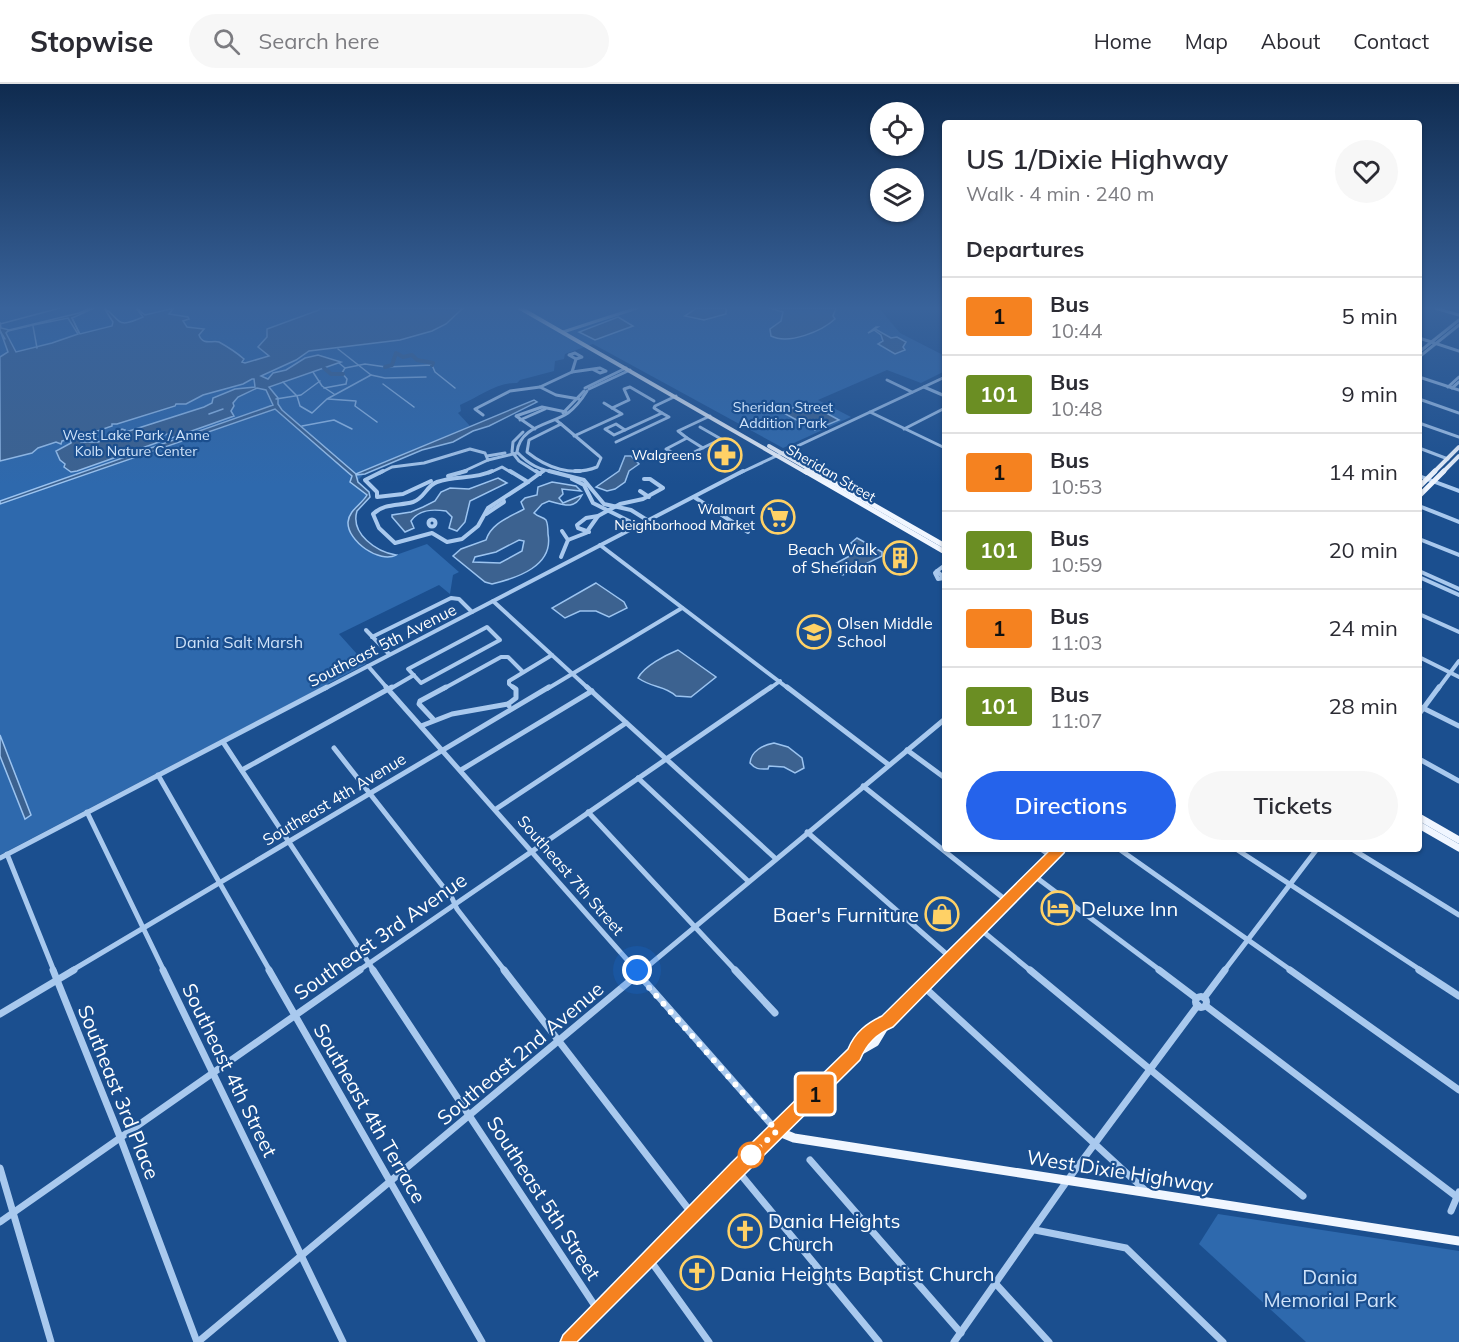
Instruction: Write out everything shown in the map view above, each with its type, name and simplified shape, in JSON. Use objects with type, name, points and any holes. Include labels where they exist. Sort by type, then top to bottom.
[{"type":"main road","name":"Sheridan Street","points":[[624,367],[865,501],[905,526]]},
{"type":"main road","points":[[1422,485],[1459,447]]},
{"type":"main road","name":"Sheridan Street","points":[[778,454],[858,502],[905,526]]},
{"type":"main road","points":[[1422,493],[1457,462],[1459,456]]},
{"type":"main road","points":[[825,483],[865,501]]},
{"type":"main road","points":[[905,526],[942,547]]},
{"type":"main road","points":[[1422,819],[1459,840]]},
{"type":"main road","points":[[1422,827],[1459,848]]},
{"type":"main road","points":[[570,1342],[737,1170],[854,1054],[866,1050],[883,1034],[887,1022],[1056,852]]},
{"type":"main road","name":"West Dixie Highway","points":[[777,1131],[794,1138],[1459,1241]]},
{"type":"street","points":[[572,372],[574,367]]},
{"type":"street","points":[[628,369],[586,390],[567,412],[515,439],[514,452],[519,461],[542,473],[588,482],[600,503],[630,510],[647,520]]},
{"type":"street","points":[[483,415],[476,409],[510,391],[540,387],[572,372],[594,370]]},
{"type":"street","points":[[1450,387],[1459,377]]},
{"type":"street","name":"Southeast 5th Avenue","points":[[0,858],[637,525],[778,454],[942,378]]},
{"type":"street","points":[[1422,378],[1459,390]]},
{"type":"street","points":[[887,380],[913,392]]},
{"type":"street","points":[[1450,387],[1459,382]]},
{"type":"street","points":[[540,387],[556,395],[580,399]]},
{"type":"street","points":[[629,400],[624,389],[630,387],[654,401]]},
{"type":"street","points":[[924,387],[942,395]]},
{"type":"street","points":[[612,408],[643,394]]},
{"type":"street","points":[[616,441],[669,417],[654,408],[675,396]]},
{"type":"street","points":[[1422,400],[1459,413]]},
{"type":"street","points":[[573,436],[622,414],[604,403]]},
{"type":"street","points":[[534,428],[520,420],[547,408],[567,412]]},
{"type":"street","points":[[904,429],[942,410]]},
{"type":"street","points":[[870,412],[942,447]]},
{"type":"street","points":[[625,430],[616,424],[605,429],[614,435],[625,430],[662,413]]},
{"type":"street","points":[[703,448],[678,431],[707,414]]},
{"type":"street","points":[[555,419],[561,424],[573,436],[601,458],[597,467],[579,472],[560,469],[541,462],[527,452],[529,440],[561,424]]},
{"type":"street","points":[[1422,424],[1459,437]]},
{"type":"street","points":[[687,438],[666,448],[682,458],[721,439],[700,427]]},
{"type":"street","points":[[936,445],[942,442]]},
{"type":"street","points":[[488,458],[485,453],[470,449],[412,465],[392,467],[366,478],[377,497],[403,494],[434,480],[468,471],[488,458],[514,452]]},
{"type":"street","points":[[1422,449],[1448,459]]},
{"type":"street","points":[[528,482],[502,467],[472,479],[457,477],[437,482],[428,488],[421,498],[410,503],[376,509],[373,514],[380,528],[395,543],[432,533],[446,542],[452,542],[472,533],[488,508],[542,473]]},
{"type":"street","points":[[575,478],[579,472]]},
{"type":"street","points":[[1422,477],[1459,491]]},
{"type":"street","points":[[575,478],[584,485],[593,503],[637,525]]},
{"type":"street","points":[[589,532],[578,528],[577,525],[586,518],[598,516],[614,507],[649,497],[663,489],[650,479],[644,479]]},
{"type":"street","points":[[640,491],[649,497]]},
{"type":"street","points":[[694,497],[748,532]]},
{"type":"street","points":[[1422,507],[1459,522]]},
{"type":"street","points":[[568,540],[589,532],[598,516]]},
{"type":"street","points":[[432,526],[432,533]]},
{"type":"street","points":[[562,531],[568,540]]},
{"type":"street","points":[[1422,539],[1459,555]]},
{"type":"street","points":[[561,557],[568,540]]},
{"type":"street","points":[[600,545],[889,765]]},
{"type":"street","points":[[942,567],[936,571],[938,579],[942,579]]},
{"type":"street","points":[[1422,572],[1459,589]]},
{"type":"street","points":[[1422,579],[1459,595]]},
{"type":"street","points":[[372,636],[451,598],[459,599],[472,612]]},
{"type":"street","points":[[493,601],[775,858]]},
{"type":"street","name":"Southeast 4th Avenue","points":[[0,1014],[682,608]]},
{"type":"street","points":[[1422,615],[1459,632]]},
{"type":"street","points":[[486,627],[500,640],[421,683],[414,675],[408,669],[486,627]]},
{"type":"street","points":[[366,630],[389,654]]},
{"type":"street","points":[[421,726],[434,719],[469,709],[508,705],[516,698],[516,689],[508,684],[509,681],[552,655]]},
{"type":"street","points":[[434,719],[419,704],[420,701],[501,657],[508,657],[523,672]]},
{"type":"street","points":[[1422,659],[1459,677]]},
{"type":"street","points":[[1422,706],[1459,661]]},
{"type":"street","name":"Southeast 7th Street","points":[[368,666],[777,1131]]},
{"type":"street","points":[[242,770],[414,675]]},
{"type":"street","name":"Southeast 3rd Avenue","points":[[0,1222],[213,1071],[780,681]]},
{"type":"street","points":[[461,770],[592,691]]},
{"type":"street","points":[[508,705],[512,709]]},
{"type":"street","points":[[1422,708],[1459,726]]},
{"type":"street","points":[[495,809],[626,723]]},
{"type":"street","name":"Southeast 2nd Avenue","points":[[198,1342],[639,975],[775,858],[906,750],[942,724]]},
{"type":"street","name":"Southeast 5th Street","points":[[223,742],[599,1312]]},
{"type":"street","points":[[334,748],[693,1215]]},
{"type":"street","points":[[906,750],[942,776]]},
{"type":"street","points":[[1422,761],[1459,781]]},
{"type":"street","name":"Southeast 4th Terrace","points":[[158,776],[482,1342]]},
{"type":"street","points":[[638,778],[748,881]]},
{"type":"street","points":[[863,786],[942,849]]},
{"type":"street","points":[[588,812],[775,1013]]},
{"type":"street","name":"Southeast 4th Street","points":[[87,813],[343,1342]]},
{"type":"street","points":[[807,832],[951,958]]},
{"type":"street","points":[[946,852],[1007,901]]},
{"type":"street","points":[[1045,852],[1052,857]]},
{"type":"street","points":[[1123,852],[1459,1090]]},
{"type":"street","points":[[1240,852],[1459,996]]},
{"type":"street","points":[[954,1342],[1035,1230],[1067,1181],[1151,1070],[1197,1002],[1204,998],[1248,942],[1315,852]]},
{"type":"street","points":[[1357,852],[1459,915]]},
{"type":"street","name":"Southeast 3rd Place","points":[[7,854],[120,1137],[198,1342]]},
{"type":"street","points":[[1033,875],[1197,1002],[1206,1006],[1458,1195],[1451,1211]]},
{"type":"street","points":[[980,929],[1303,1196]]},
{"type":"street","points":[[923,986],[1149,1194]]},
{"type":"street","points":[[1204,998],[1206,1006]]},
{"type":"street","points":[[810,1161],[961,1333]]},
{"type":"street","points":[[0,1168],[51,1342]]},
{"type":"street","points":[[737,1170],[879,1342]]},
{"type":"street","points":[[1035,1230],[1126,1248],[1223,1342]]},
{"type":"street","points":[[650,1260],[709,1342]]},
{"type":"street","points":[[996,1284],[1049,1342]]},
{"type":"green space","points":[[0,367],[554,367],[554,371],[520,380],[517,383],[495,387],[460,405],[461,411],[458,413],[470,426],[360,472],[363,475],[357,481],[369,492],[348,519],[373,553],[396,555],[427,544],[459,572],[453,575],[450,594],[439,585],[339,634],[366,664],[0,855]]},
{"type":"green space","name":"Sheridan Street Addition Park","points":[[634,367],[942,367],[942,372],[921,383],[887,370],[818,400],[851,417],[783,448]]},
{"type":"green space","name":"Dania Memorial Park","points":[[1218,1214],[1459,1251],[1459,1342],[1306,1342],[1199,1244]]},
{"type":"shaded area","points":[[0,367],[281,367],[261,376],[268,379],[273,373],[291,367],[327,367],[269,387],[278,398],[278,404],[282,410],[356,474],[534,400],[537,402],[453,442],[422,450],[365,474],[356,475],[358,482],[369,492],[370,497],[357,511],[357,527],[373,546],[396,555],[389,557],[374,554],[366,549],[349,529],[348,522],[351,514],[367,495],[350,482],[352,476],[275,409],[0,504],[0,501],[273,405],[266,390],[257,388],[238,397],[231,411],[234,416],[169,439],[168,435],[171,433],[158,437],[159,442],[77,471],[71,472],[64,467],[65,464],[60,460],[56,451],[71,443],[71,439],[62,441],[61,444],[56,442],[38,448],[32,453],[0,461]],"holes":[[[254,379],[255,387],[235,389],[213,398],[212,403],[204,407],[123,433],[125,430],[122,429],[118,432],[121,432],[119,435],[98,442],[81,442],[77,438],[112,426],[112,424],[176,404],[186,404],[203,395]]]},
{"type":"shaded area","points":[[804,405],[812,409],[819,409],[839,420],[815,430],[780,411]]},
{"type":"shaded area","points":[[625,456],[631,456],[639,464],[629,471],[625,482],[607,491],[596,487],[619,471]]},
{"type":"shaded area","points":[[498,478],[507,483],[470,501],[465,522],[457,531],[449,528],[452,517],[446,511],[431,510],[418,514],[411,521],[414,528],[405,532],[392,517],[392,515],[411,512],[435,501],[441,492],[450,488],[469,489]]},
{"type":"shaded area","points":[[552,482],[576,486],[581,491],[562,489],[563,494],[559,498],[563,503],[582,495],[571,505],[549,501],[542,504],[534,513],[546,520],[548,545],[540,562],[532,569],[492,584],[485,582],[453,556],[461,549],[486,540],[492,529],[524,509],[521,502],[525,498],[537,495],[538,487]],"holes":[[[519,540],[524,541],[522,551],[500,563],[473,562],[475,557],[496,552]]]},
{"type":"shaded area","points":[[857,538],[882,552],[882,556],[843,575],[832,571],[831,566],[857,552],[857,548],[851,543]]},
{"type":"shaded area","points":[[596,583],[624,602],[627,608],[609,617],[596,611],[580,611],[565,618],[552,608]]},
{"type":"shaded area","points":[[678,650],[716,677],[691,697],[676,696],[638,678],[650,665]]},
{"type":"shaded area","points":[[0,735],[31,815],[25,819],[0,756]]},
{"type":"shaded area","points":[[774,743],[788,747],[802,758],[804,768],[795,773],[784,767],[769,766],[768,769],[758,769],[750,763],[758,749]]},
{"type":"waterway","points":[[345,368],[351,367]]},
{"type":"waterway","points":[[360,367],[371,375]]},
{"type":"waterway","points":[[384,367],[393,367]]},
{"type":"waterway","points":[[433,367],[435,372],[455,388]]},
{"type":"waterway","points":[[324,368],[331,374],[343,374]]},
{"type":"waterway","points":[[325,388],[346,384],[347,379],[342,373],[345,368]]},
{"type":"waterway","points":[[313,372],[319,382]]},
{"type":"waterway","points":[[297,396],[300,406],[312,413],[327,399],[371,375]]},
{"type":"waterway","points":[[371,375],[385,378],[426,377]]},
{"type":"waterway","points":[[283,382],[297,396]]},
{"type":"waterway","points":[[297,396],[319,382]]},
{"type":"waterway","points":[[319,382],[325,388]]},
{"type":"waterway","points":[[383,384],[414,407]]},
{"type":"waterway","points":[[325,388],[334,394]]},
{"type":"waterway","points":[[276,399],[297,396]]},
{"type":"waterway","points":[[328,399],[356,401],[355,406],[377,422]]},
{"type":"waterway","points":[[209,414],[223,409]]},
{"type":"waterway","points":[[302,426],[334,420],[352,429]]},
{"type":"bus line","name":"1","points":[[570,1342],[737,1170],[854,1054],[858,1043],[874,1028],[888,1021],[1056,852]]},
{"type":"place","name":"Walgreens","points":[[725,455]]},
{"type":"place","name":"Walmart Neighborhood Market","points":[[778,517]]},
{"type":"place","name":"Beach Walk of Sheridan","points":[[900,558]]},
{"type":"place","name":"Olsen Middle School","points":[[814,632]]},
{"type":"place","name":"Deluxe Inn","points":[[1058,908]]},
{"type":"place","name":"Baer's Furniture","points":[[942,914]]},
{"type":"place","name":"Dania Heights Church","points":[[745,1231]]},
{"type":"place","name":"Dania Heights Baptist Church","points":[[697,1273]]},
{"type":"route","points":[[637,970],[644,982],[777,1131],[751,1155]]},
{"type":"park label","name":"West Lake Park / Anne Kolb Nature Center","points":[[136,444]]},
{"type":"park label","name":"Dania Salt Marsh","points":[[239,642]]}]
